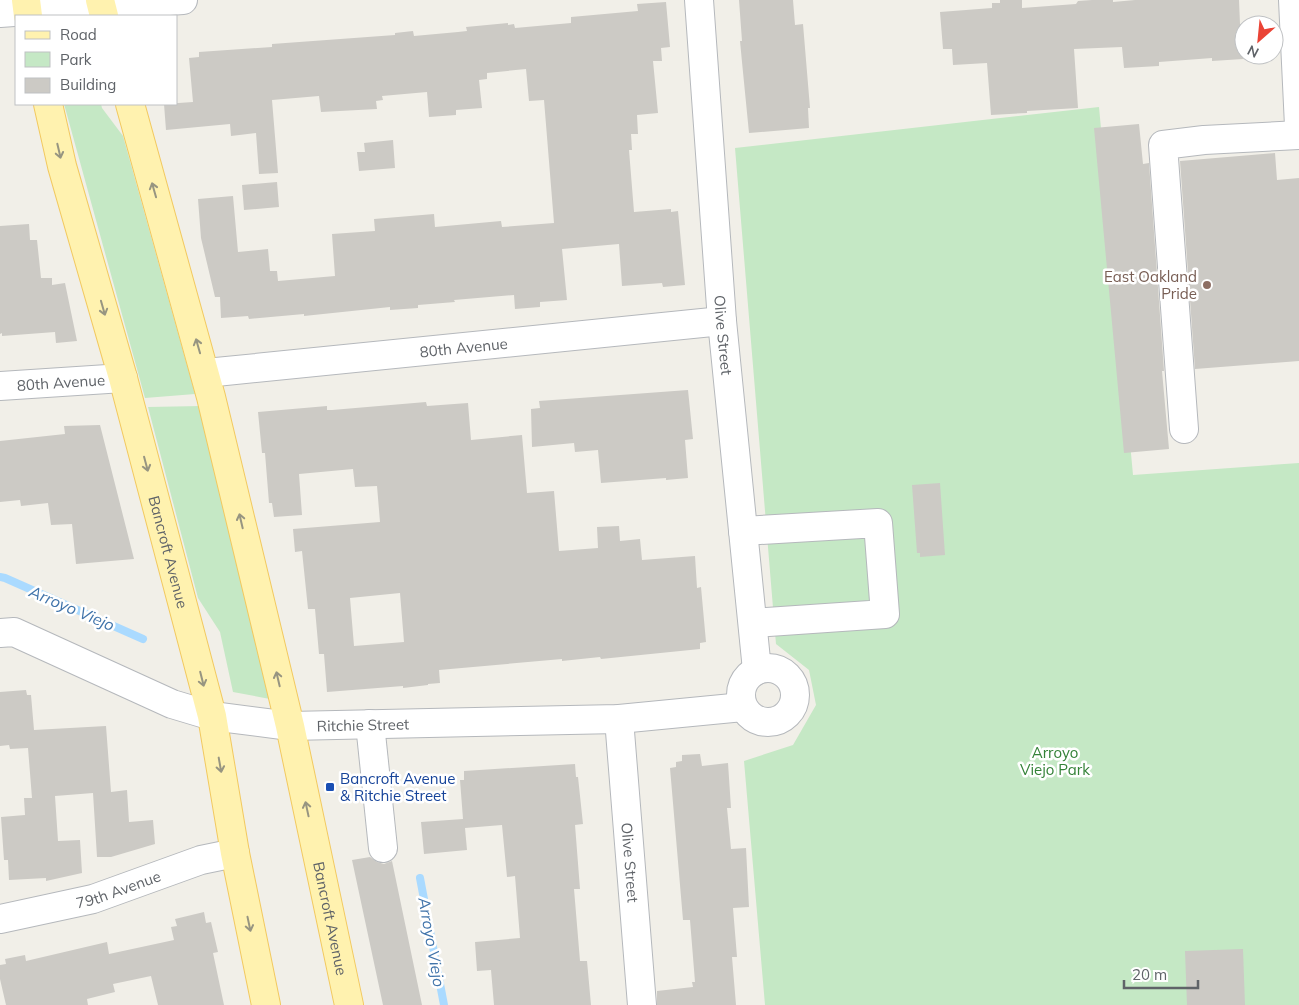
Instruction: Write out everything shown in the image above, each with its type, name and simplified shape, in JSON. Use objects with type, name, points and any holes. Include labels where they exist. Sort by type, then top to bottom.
[{"type":"main road","name":"Bancroft Avenue","points":[[48,105],[62,166],[123,378],[212,716],[235,853],[266,1005]]},
{"type":"main road","name":"Bancroft Avenue","points":[[130,105],[206,373],[290,726],[349,1005]]},
{"type":"street","points":[[0,13],[27,9],[102,7],[183,0]]},
{"type":"street","name":"Olive Street","points":[[699,0],[722,321],[757,670]]},
{"type":"street","points":[[1293,0],[1299,126]]},
{"type":"street","points":[[1295,61],[1299,32]]},
{"type":"street","points":[[1184,429],[1164,145],[1204,140],[1299,135]]},
{"type":"street","name":"80th Avenue","points":[[206,373],[722,321]]},
{"type":"street","name":"80th Avenue","points":[[0,386],[123,378]]},
{"type":"street","points":[[743,531],[878,523],[885,614],[753,623]]},
{"type":"street","name":"Ritchie Street","points":[[0,633],[14,632],[172,704],[212,716],[290,726],[619,718],[743,707]]},
{"type":"street","points":[[776,669],[788,677],[794,691],[794,700],[788,713],[781,718],[763,722],[751,716],[743,707],[742,687],[746,679],[757,670],[776,669]]},
{"type":"street","name":"Olive Street","points":[[619,718],[642,1005]]},
{"type":"street","points":[[370,724],[383,848]]},
{"type":"street","name":"79th Avenue","points":[[0,919],[93,900],[201,860],[235,853]]},
{"type":"green space","points":[[64,105],[101,105],[123,136],[195,394],[145,398]]},
{"type":"green space","name":"Arroyo Viejo Park","points":[[1099,107],[1133,475],[1299,463],[1299,1005],[765,1005],[744,761],[793,745],[816,705],[809,670],[776,644],[735,148]]},
{"type":"green space","points":[[201,406],[270,699],[233,692],[220,632],[198,598],[148,407]]},
{"type":"building","points":[[739,0],[793,0],[795,25],[803,24],[810,108],[808,108],[809,128],[749,133],[740,41],[742,41]]},
{"type":"building","points":[[1000,0],[1022,0],[1022,8],[1076,4],[1078,1],[1092,0],[1113,0],[1113,2],[1135,0],[1239,0],[1240,15],[1234,15],[1234,60],[1212,61],[1212,58],[1159,62],[1159,66],[1124,68],[1122,47],[1074,49],[1078,108],[991,115],[987,63],[953,65],[952,49],[943,49],[940,12],[992,8],[992,3],[1000,3]]},
{"type":"building","points":[[666,2],[670,47],[661,48],[662,61],[653,61],[658,113],[637,115],[638,134],[631,134],[632,150],[629,150],[634,212],[671,209],[671,212],[678,211],[685,285],[663,287],[662,283],[622,286],[619,244],[562,249],[567,300],[540,302],[540,307],[515,309],[514,295],[454,300],[455,302],[418,305],[418,308],[390,310],[390,307],[304,316],[304,314],[249,319],[248,316],[221,318],[220,297],[215,297],[201,238],[198,199],[233,196],[238,252],[268,249],[270,271],[277,271],[278,281],[335,276],[332,234],[375,231],[374,219],[434,214],[435,227],[501,221],[502,227],[554,223],[544,100],[529,101],[526,69],[487,73],[487,79],[479,80],[482,108],[456,110],[456,115],[429,117],[427,92],[382,96],[383,100],[376,101],[377,109],[321,112],[319,96],[272,100],[278,173],[259,174],[256,133],[231,136],[230,124],[166,130],[164,105],[193,102],[189,58],[199,57],[199,52],[272,47],[272,44],[395,35],[395,33],[413,31],[414,36],[467,31],[466,27],[508,23],[508,25],[514,24],[515,28],[571,23],[571,17],[638,11],[637,4]]},
{"type":"building","points":[[1139,124],[1143,164],[1149,163],[1164,371],[1162,371],[1169,449],[1124,453],[1094,128]]},
{"type":"building","points":[[393,140],[395,168],[359,171],[357,152],[365,152],[364,143]]},
{"type":"building","points":[[1275,153],[1277,180],[1299,178],[1299,361],[1195,369],[1180,161]]},
{"type":"building","points":[[277,182],[279,207],[244,210],[242,185]]},
{"type":"building","points":[[29,224],[30,240],[37,240],[41,278],[52,278],[52,285],[65,283],[77,341],[56,343],[55,332],[2,336],[2,333],[0,334],[0,226]]},
{"type":"building","points":[[688,390],[693,439],[685,440],[688,478],[601,483],[598,450],[575,452],[574,443],[532,447],[531,409],[540,408],[539,401]]},
{"type":"building","points":[[426,402],[427,406],[468,403],[471,440],[522,435],[527,493],[554,491],[559,551],[598,548],[597,527],[619,526],[620,541],[640,539],[642,560],[695,556],[697,588],[701,587],[706,642],[700,643],[700,649],[601,659],[600,657],[562,661],[562,659],[439,670],[440,683],[403,688],[403,686],[327,692],[324,654],[319,654],[315,609],[308,609],[302,551],[295,552],[293,529],[380,522],[377,486],[355,487],[353,469],[299,474],[302,515],[274,517],[272,503],[269,503],[265,453],[262,453],[258,412],[327,406],[327,410]],"holes":[[[400,593],[404,642],[354,646],[350,598]]]},
{"type":"building","points":[[100,425],[134,559],[76,564],[72,524],[51,525],[48,503],[21,506],[20,500],[0,502],[0,441],[65,434],[64,426]]},
{"type":"building","points":[[940,483],[945,555],[920,557],[920,553],[917,553],[912,485]]},
{"type":"building","points":[[26,690],[27,695],[31,695],[34,730],[106,726],[111,792],[127,790],[129,822],[153,820],[155,844],[111,857],[97,857],[93,793],[55,796],[58,841],[80,840],[82,873],[46,881],[46,878],[9,880],[8,860],[4,860],[1,817],[25,815],[24,798],[32,798],[28,748],[10,749],[9,745],[0,746],[0,692]]},
{"type":"building","points":[[700,754],[702,766],[728,763],[731,808],[727,808],[731,849],[746,848],[749,907],[733,908],[737,957],[732,957],[736,1005],[657,1005],[657,991],[693,987],[692,982],[695,982],[690,920],[683,920],[670,768],[676,767],[676,762],[682,761],[682,755]]},
{"type":"building","points":[[575,764],[583,824],[575,825],[580,889],[574,889],[580,961],[587,961],[591,1005],[494,1005],[491,970],[477,971],[475,942],[520,938],[515,876],[507,877],[502,825],[465,828],[467,850],[424,854],[421,822],[463,819],[460,780],[464,780],[464,771]]},
{"type":"building","points":[[370,857],[384,864],[392,861],[422,1005],[383,1005],[352,860]]},
{"type":"building","points":[[204,912],[206,923],[211,922],[218,952],[213,953],[224,1005],[158,1005],[151,976],[113,984],[115,992],[87,999],[88,1005],[6,1005],[0,979],[0,965],[6,964],[5,959],[25,955],[26,961],[107,942],[109,954],[174,940],[171,927],[177,926],[175,919]]},
{"type":"building","points":[[1243,949],[1245,1005],[1187,1005],[1185,951]]},
{"type":"waterway","name":"Arroyo Viejo","points":[[0,577],[143,639]]},
{"type":"waterway","name":"Arroyo Viejo","points":[[420,878],[444,1005]]},
{"type":"place","name":"East Oakland Pride","points":[[1207,285]]},
{"type":"place","name":"Bancroft Avenue & Ritchie Street","points":[[330,787]]}]
